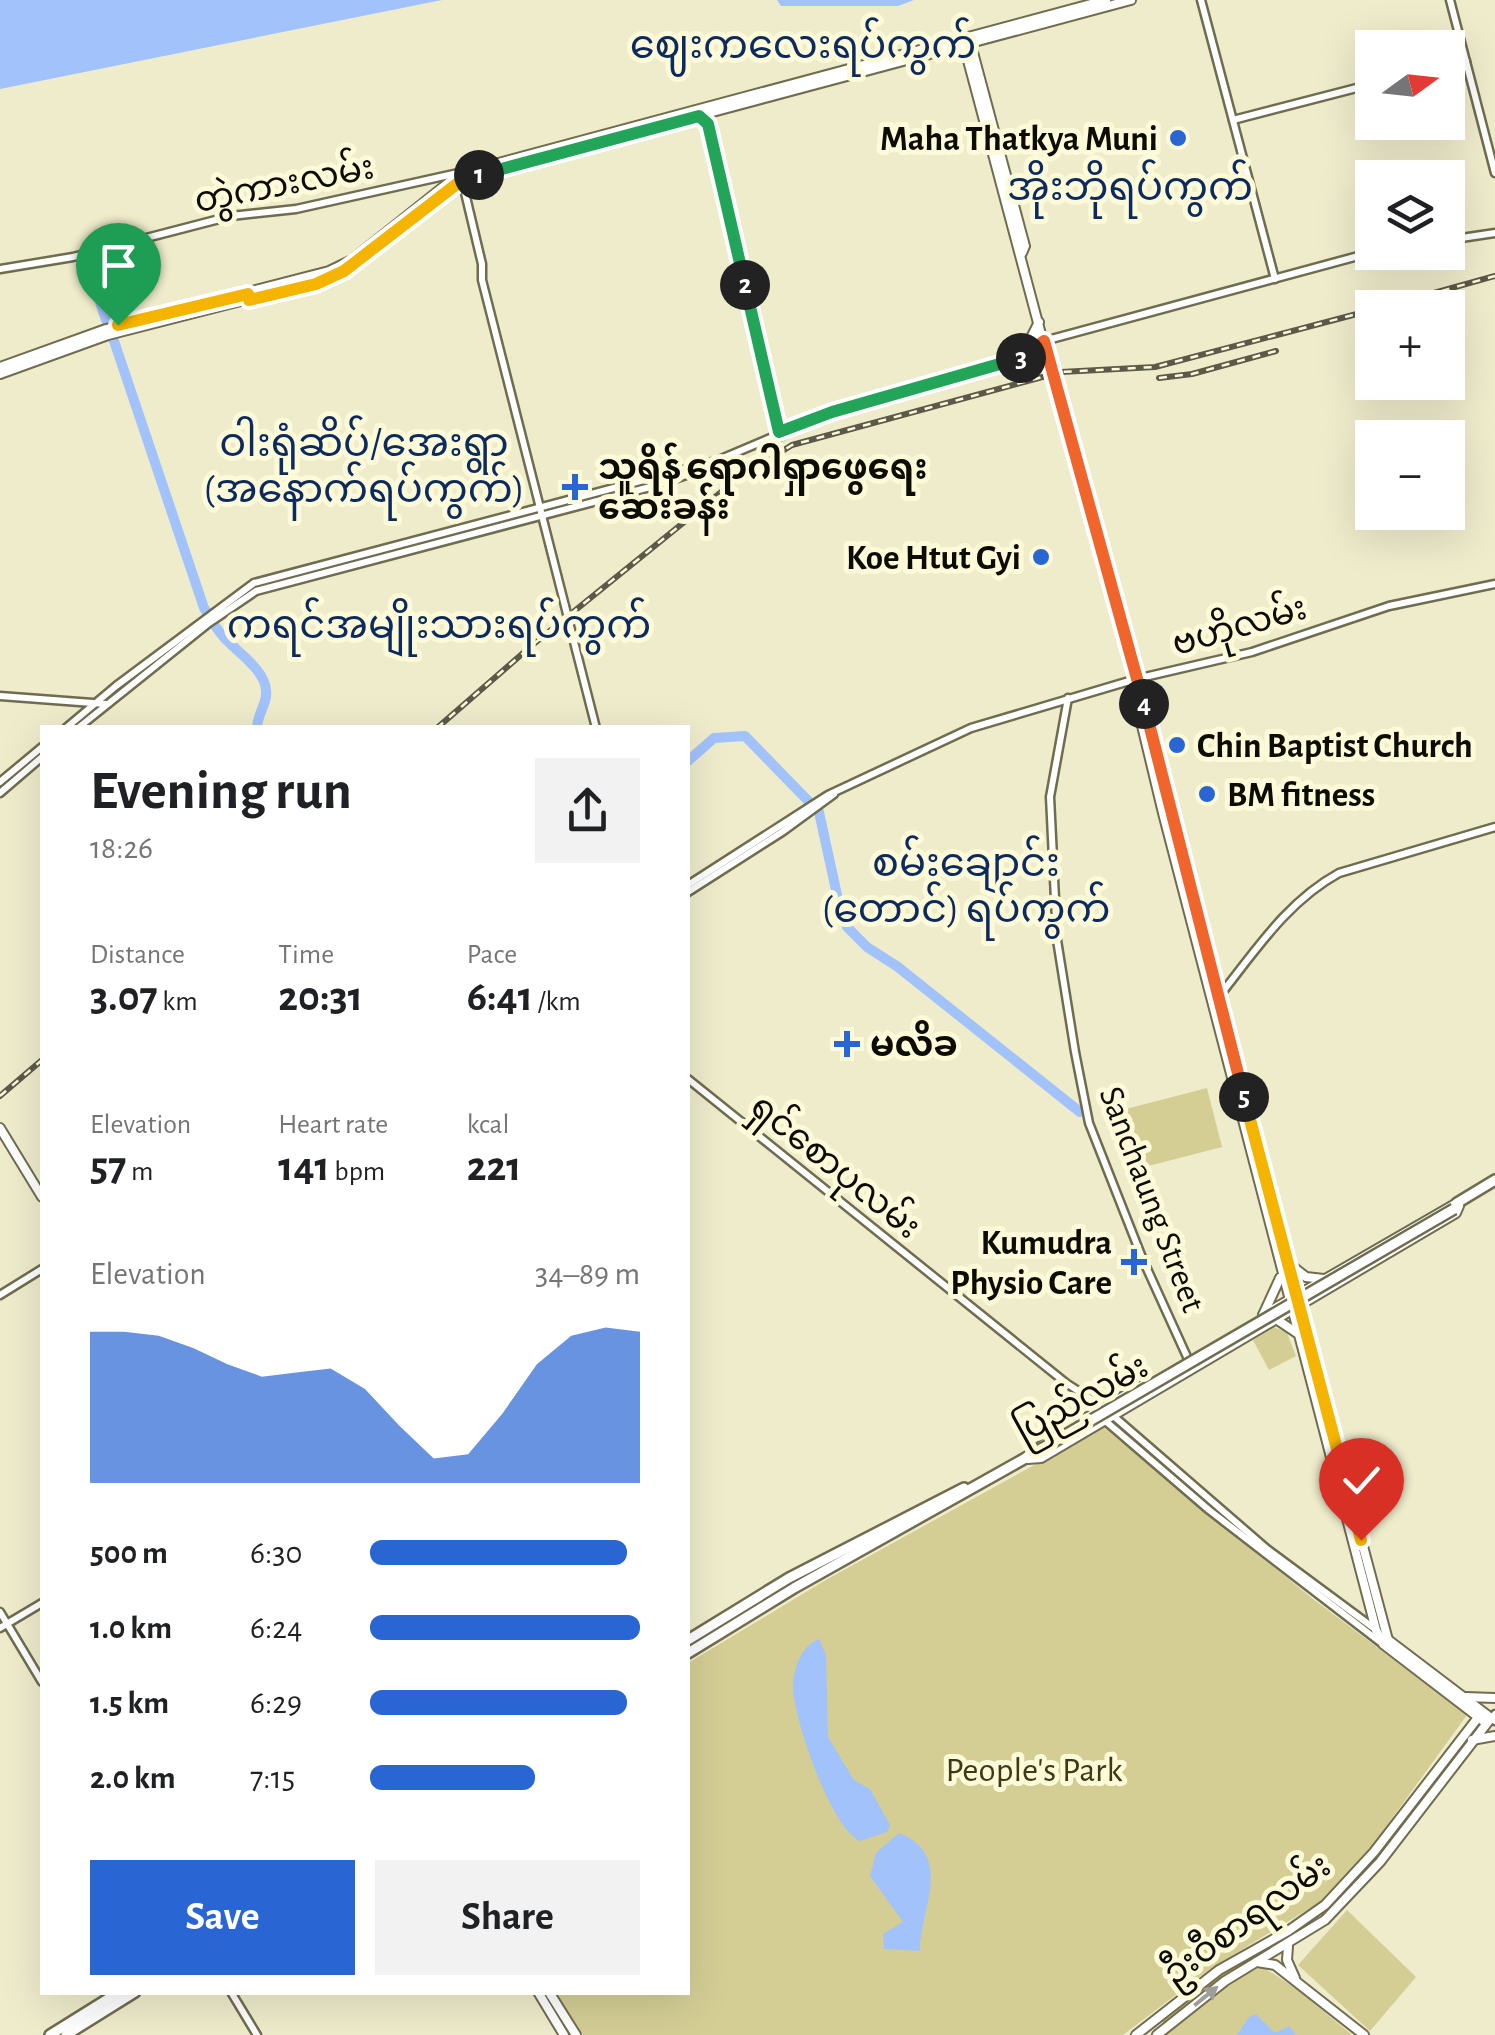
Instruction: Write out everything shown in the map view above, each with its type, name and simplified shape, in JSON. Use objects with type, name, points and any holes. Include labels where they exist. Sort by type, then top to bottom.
[{"type":"highway","name":"ပြည်လမ်း","points":[[1457,1206],[1495,1183]]},
{"type":"highway","points":[[1027,1458],[1457,1206]]},
{"type":"highway","name":"ပြည်လမ်း","points":[[690,1639],[789,1578],[1027,1458]]},
{"type":"highway","name":"ပြည်လမ်း","points":[[690,1652],[794,1588],[1027,1458]]},
{"type":"highway","points":[[50,2035],[114,1995]]},
{"type":"highway","points":[[66,2035],[130,1995]]},
{"type":"main road","points":[[967,44],[1106,0]]},
{"type":"main road","points":[[5,368],[113,330],[248,297],[341,266],[462,176],[706,115],[738,101],[1131,0]]},
{"type":"main road","points":[[1201,0],[1275,278]]},
{"type":"main road","points":[[1450,0],[1495,172]]},
{"type":"main road","points":[[967,44],[1025,246],[1022,254],[1044,341],[1136,679],[1138,705],[1284,1266],[1297,1333],[1370,1592],[1367,1616]]},
{"type":"main road","points":[[1232,120],[1355,88]]},
{"type":"main road","points":[[706,115],[780,435]]},
{"type":"main road","points":[[462,176],[482,264],[482,280],[595,725]]},
{"type":"main road","name":"တွဲကားလမ်း","points":[[0,269],[72,257],[231,216],[296,210],[462,176]]},
{"type":"main road","points":[[1465,237],[1495,233]]},
{"type":"main road","points":[[69,725],[211,618],[265,587],[375,554],[718,466],[810,420],[1020,359],[1044,341],[1355,257]]},
{"type":"main road","points":[[1020,359],[1040,322]]},
{"type":"main road","name":"ဗဟိုလမ်း","points":[[690,888],[834,794],[972,728],[1136,679],[1252,652],[1389,606],[1495,584]]},
{"type":"main road","points":[[82,725],[211,618]]},
{"type":"main road","points":[[0,696],[106,704]]},
{"type":"main road","name":"Sanchaung Street","points":[[1068,698],[1050,797],[1056,940],[1090,1123],[1188,1360]]},
{"type":"main road","points":[[0,793],[40,748]]},
{"type":"main road","points":[[0,782],[40,758]]},
{"type":"main road","points":[[1215,1001],[1250,954],[1318,884],[1339,873],[1495,828]]},
{"type":"main road","name":"ရှင်စောပုလမ်း","points":[[690,1081],[1107,1418]]},
{"type":"main road","points":[[0,1128],[40,1193]]},
{"type":"main road","name":"ပြည်လမ်း","points":[[1027,1458],[1034,1448],[1098,1407],[1263,1315],[1320,1292],[1456,1213],[1457,1206]]},
{"type":"main road","name":"ပြည်လမ်း","points":[[1027,1458],[1041,1458],[1276,1319],[1324,1279],[1457,1206]]},
{"type":"main road","points":[[1284,1266],[1324,1279]]},
{"type":"main road","points":[[1263,1315],[1284,1266]]},
{"type":"main road","points":[[0,1294],[40,1271]]},
{"type":"main road","points":[[1303,1323],[1308,1306],[1320,1292]]},
{"type":"main road","points":[[1293,1302],[1303,1323],[1341,1502],[1386,1642]]},
{"type":"main road","points":[[1276,1319],[1297,1333]]},
{"type":"main road","points":[[1107,1418],[1267,1549],[1367,1616],[1386,1642],[1465,1707],[1488,1717]]},
{"type":"main road","points":[[1107,1418],[1210,1510],[1488,1717],[1495,1733],[1472,1740]]},
{"type":"main road","points":[[4,1626],[40,1604]]},
{"type":"main road","points":[[0,1612],[4,1626],[40,1679]]},
{"type":"main road","points":[[1462,1696],[1495,1700]]},
{"type":"main road","name":"ဦးဝီစာရလမ်း","points":[[1160,2033],[1225,1980],[1325,1920],[1363,1882],[1472,1740],[1495,1700]]},
{"type":"main road","points":[[1465,1707],[1469,1726]]},
{"type":"main road","name":"ဦးဝီစာရလမ်း","points":[[1136,2035],[1219,1970],[1288,1931],[1343,1888],[1469,1726],[1488,1717]]},
{"type":"main road","points":[[1288,1931],[1288,1960],[1297,1982]]},
{"type":"main road","points":[[1264,1943],[1262,1960],[1297,1982],[1364,2035]]},
{"type":"main road","points":[[234,1995],[257,2035]]},
{"type":"main road","points":[[540,1995],[564,2035]]},
{"type":"main road","points":[[551,1995],[576,2035]]},
{"type":"main road","points":[[1154,2020],[1160,2033]]},
{"type":"green space","points":[[1207,1088],[1222,1147],[1137,1169],[1122,1110]]},
{"type":"green space","points":[[1274,1327],[1287,1333],[1296,1356],[1269,1370],[1253,1340]]},
{"type":"green space","name":"People's Park","points":[[1103,1427],[1313,1599],[1467,1715],[1361,1861],[1322,1901],[1210,1969],[1123,2035],[583,2035],[557,1995],[690,1995],[690,1662],[824,1581]]},
{"type":"green space","points":[[1347,1910],[1416,1977],[1370,2031],[1298,1965]]},
{"type":"green space","points":[[1263,1967],[1352,2035],[1163,2035],[1222,1987]]},
{"type":"shaded area","points":[[1260,1950],[1163,2023],[1163,2018],[1214,1977]]},
{"type":"water","points":[[0,0],[442,0],[0,89]]},
{"type":"water","points":[[777,0],[914,0],[898,6],[781,6]]},
{"type":"water","points":[[819,1639],[826,1655],[828,1737],[854,1780],[870,1789],[890,1825],[887,1832],[860,1841],[837,1816],[826,1794],[794,1700],[797,1664],[808,1646]]},
{"type":"water","points":[[899,1833],[916,1843],[926,1855],[930,1869],[920,1951],[884,1949],[883,1934],[903,1922],[870,1876],[876,1853]]},
{"type":"water","points":[[1256,2014],[1275,2033],[1289,2026],[1296,2035],[1237,2035],[1249,2017]]},
{"type":"waterway","points":[[87,263],[106,320]]},
{"type":"waterway","points":[[112,335],[204,608],[219,632],[255,667],[264,682],[266,695],[258,725]]},
{"type":"waterway","points":[[690,759],[714,738],[745,736],[819,812],[847,927],[867,947],[898,967],[1080,1112]]},
{"type":"railway","points":[[1445,290],[1495,276]]},
{"type":"railway","points":[[440,725],[736,480],[792,445],[1061,372],[1155,367],[1355,314]]},
{"type":"railway","points":[[1159,378],[1192,374],[1276,351]]},
{"type":"railway","points":[[0,1096],[40,1062]]},
{"type":"place","name":"Maha Thatkya Muni","points":[[1178,138]]},
{"type":"place","name":"သူရိန် ရောဂါရှာဖွေရေး ဆေးခန်း","points":[[575,487]]},
{"type":"place","name":"Koe Htut Gyi","points":[[1041,557]]},
{"type":"place","name":"Chin Baptist Church","points":[[1177,745]]},
{"type":"place","name":"BM fitness","points":[[1207,794]]},
{"type":"place","name":"မလိခ","points":[[847,1044]]},
{"type":"place","name":"Kumudra Physio Care","points":[[1134,1262]]},
{"type":"district","name":"ဈေးကလေးရပ်ကွက်","points":[[803,44]]},
{"type":"district","name":"အိုးဘိုရပ်ကွက်","points":[[1130,186]]},
{"type":"district","name":"ဝါးရုံဆိပ်/အေးရွာ (အနောက်ရပ်ကွက်)","points":[[364,465]]},
{"type":"district","name":"ကရင်အမျိုးသားရပ်ကွက်","points":[[439,624]]},
{"type":"district","name":"စမ်းချောင်း (တောင်) ရပ်ကွက်","points":[[966,885]]},
{"type":"route","points":[[118,325],[248,294],[249,300],[316,284],[356,264],[462,180],[699,116],[708,124],[779,432],[832,412],[1020,359],[1044,341],[1141,690],[1234,1062],[1361,1540]]}]
